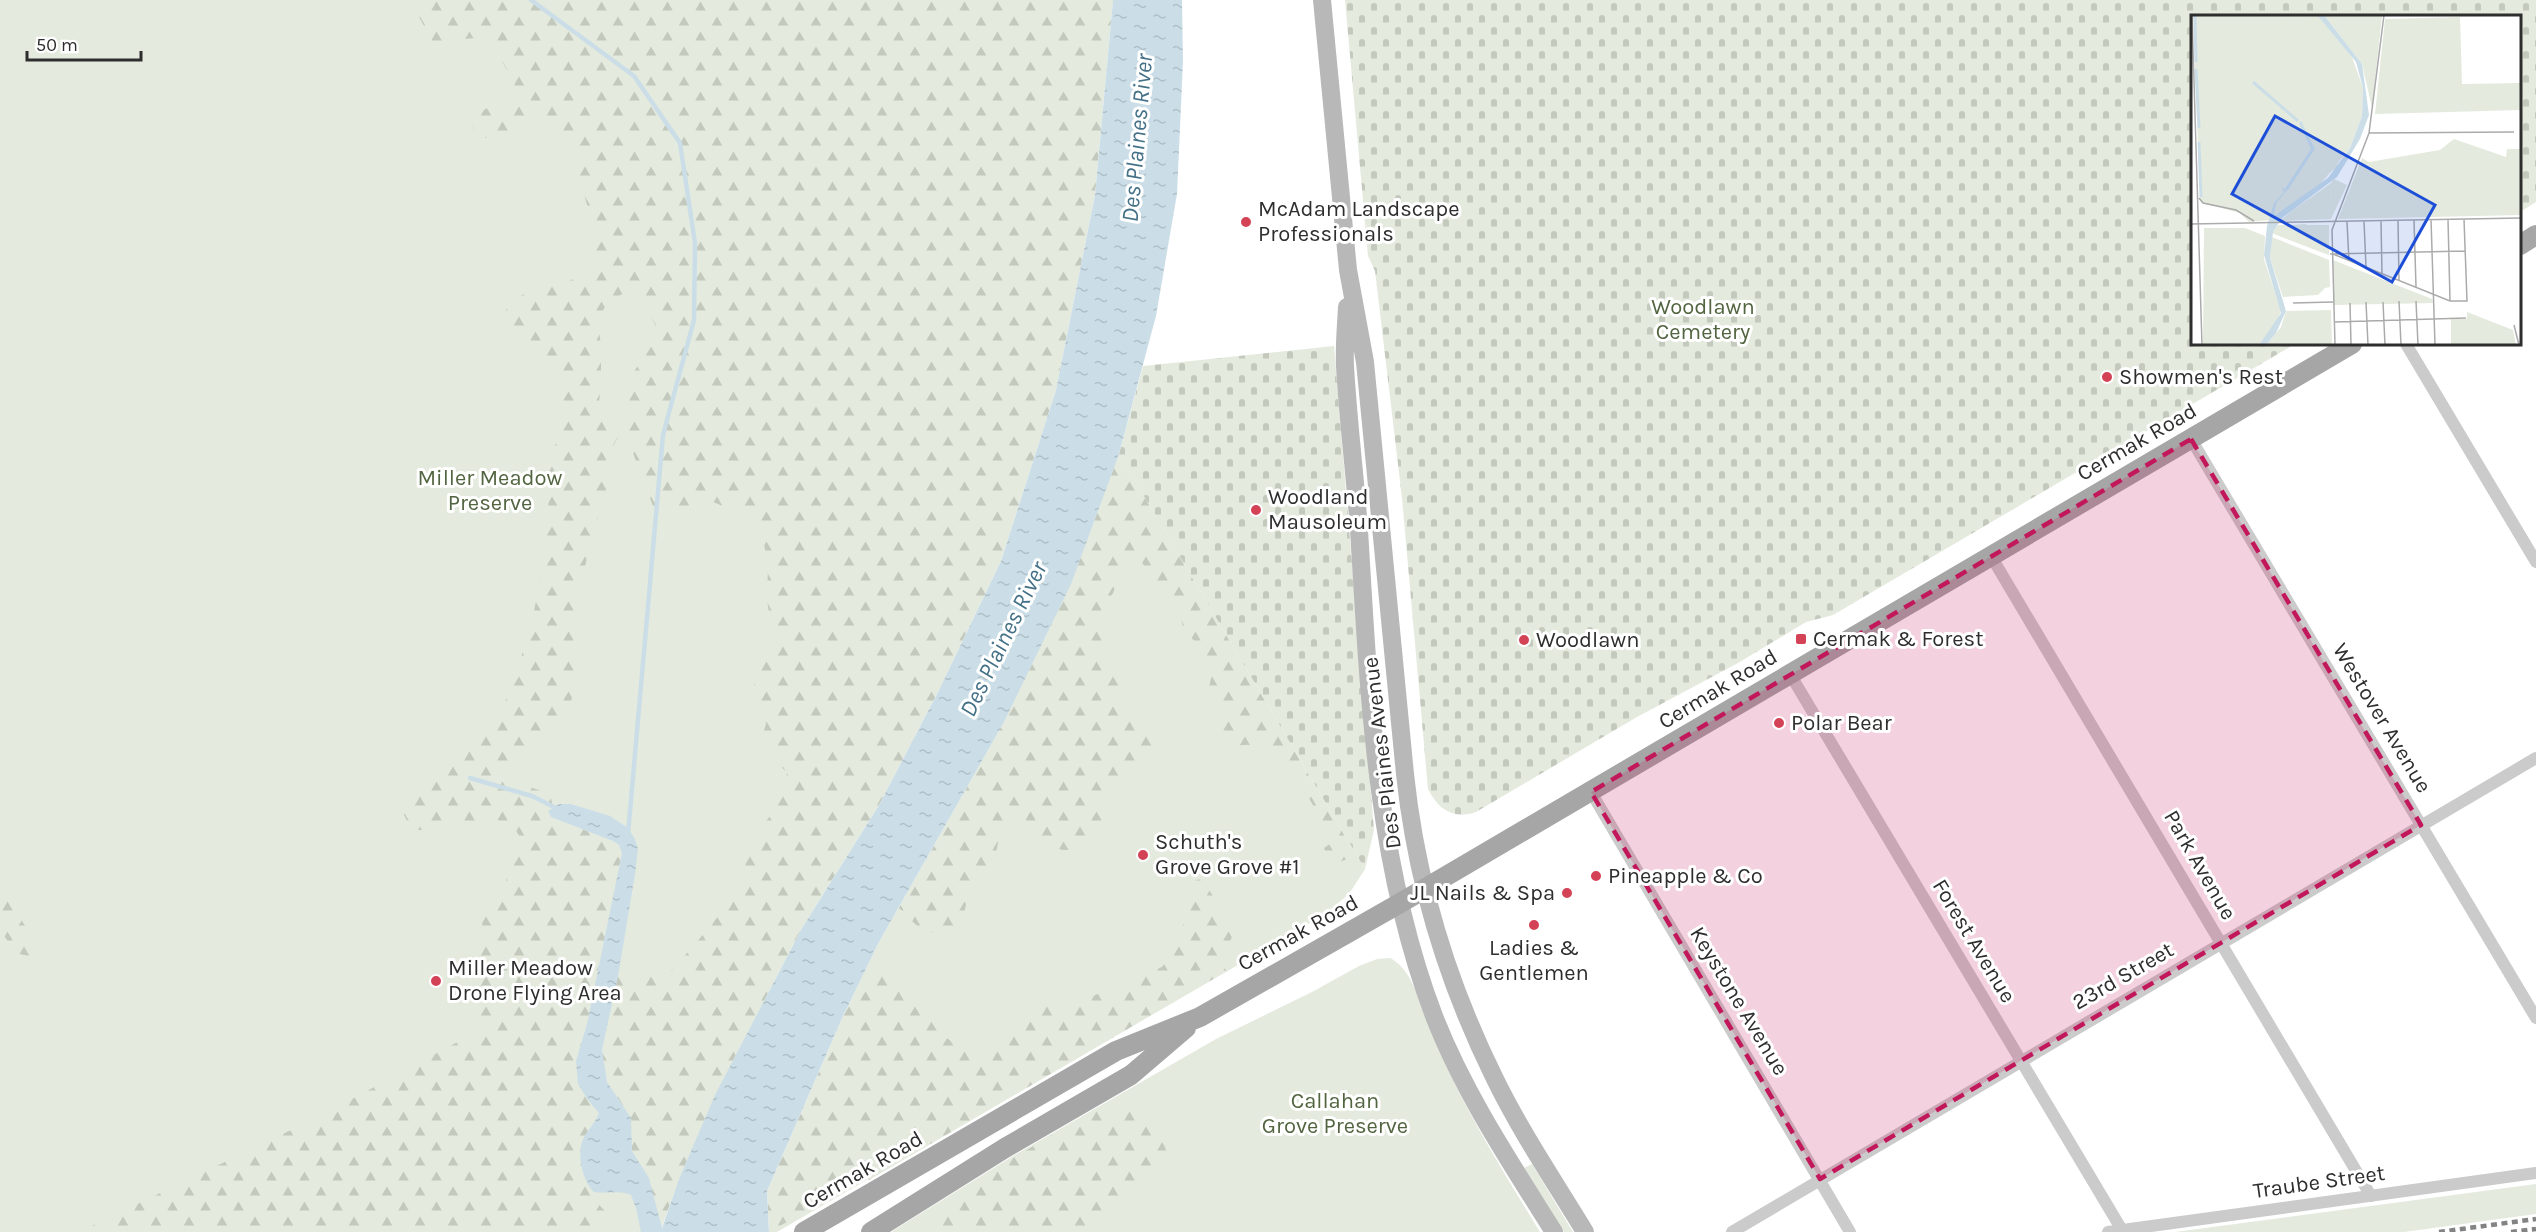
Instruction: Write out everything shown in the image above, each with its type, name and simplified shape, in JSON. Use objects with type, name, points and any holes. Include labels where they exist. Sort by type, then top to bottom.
[{"type":"main road","name":"Des Plaines Avenue","points":[[1322,0],[1348,270],[1365,362],[1408,806],[1413,837],[1444,956],[1478,1043],[1512,1111],[1585,1232]]},
{"type":"main road","points":[[2521,243],[2536,235]]},
{"type":"main road","name":"Des Plaines Avenue","points":[[1348,270],[1345,364],[1368,668],[1379,789],[1389,849],[1417,966],[1435,1017],[1489,1127],[1554,1232]]},
{"type":"main road","name":"Cermak Road","points":[[804,1232],[1116,1051],[1200,1017],[1402,902],[2350,345]]},
{"type":"main road","name":"Cermak Road","points":[[871,1232],[1005,1148],[1131,1075],[1200,1017]]},
{"type":"street","points":[[2407,345],[2536,562]]},
{"type":"street","name":"Westover Avenue","points":[[2191,439],[2536,1018]]},
{"type":"street","name":"Park Avenue","points":[[1991,555],[2371,1196]]},
{"type":"street","name":"Forest Avenue","points":[[1790,674],[2122,1230]]},
{"type":"street","name":"23rd Street","points":[[1732,1232],[2536,758]]},
{"type":"street","name":"Keystone Avenue","points":[[1591,792],[1850,1232]]},
{"type":"street","name":"Traube Street","points":[[2108,1232],[2536,1173]]},
{"type":"highlighted area","points":[[2191,439],[2421,825],[1820,1179],[1591,792]]},
{"type":"green space","name":"Miller Meadow Preserve","points":[[0,0],[1113,0],[1056,390],[679,1179],[660,1232],[0,1232]]},
{"type":"green space","points":[[410,0],[1113,0],[1095,195],[1056,390],[1001,561],[938,692],[879,805],[802,928],[715,1095],[679,1179],[661,1229],[649,1178],[632,1151],[631,1118],[607,1082],[603,1067],[602,1050],[619,971],[646,977],[660,976],[672,970],[697,942],[743,885],[748,848],[774,811],[782,794],[787,772],[773,760],[761,741],[766,724],[757,708],[754,683],[773,642],[767,599],[768,565],[764,544],[741,514],[711,501],[664,511],[653,506],[627,437],[624,402],[635,370],[653,344],[656,327],[649,311],[624,293],[608,302],[598,319],[601,387],[598,409],[600,420],[609,421],[618,437],[606,460],[607,485],[592,533],[574,620],[573,639],[580,664],[568,714],[555,734],[530,747],[505,770],[507,779],[550,794],[553,807],[548,811],[551,817],[613,841],[619,845],[622,853],[587,1024],[576,1061],[588,1100],[600,1113],[594,1126],[582,1141],[587,1180],[594,1197],[606,1212],[606,1232],[79,1232],[314,1119],[330,1115],[352,1099],[476,1032],[483,910],[508,877],[521,839],[512,824],[499,821],[486,820],[450,828],[424,830],[411,828],[404,815],[411,797],[486,735],[511,691],[532,621],[545,556],[549,494],[546,466],[556,444],[561,425],[560,385],[540,360],[516,337],[505,321],[507,304],[528,292],[569,281],[593,265],[591,219],[574,158],[560,130],[536,121],[509,134],[479,138],[471,124],[485,109],[511,103],[515,83],[487,37],[464,39],[445,49],[432,41]]},
{"type":"green space","name":"Woodlawn Cemetery","points":[[1345,0],[2536,0],[2536,202],[2521,211],[2521,15],[2191,15],[2191,345],[2293,345],[1833,615],[1806,622],[1738,663],[1637,717],[1476,812],[1468,814],[1453,814],[1447,811],[1436,802],[1428,789],[1402,498],[1375,271],[1368,256]]},
{"type":"green space","points":[[1334,346],[1374,830],[1365,869],[1119,454],[1143,366]]},
{"type":"green space","points":[[1119,454],[1365,869],[1349,894],[1324,915],[777,1232],[769,1232],[843,1016],[879,942],[1004,722]]},
{"type":"green space","points":[[1119,454],[1356,855],[1340,862],[1328,858],[1324,848],[1334,841],[1283,754],[1272,760],[1262,750],[1251,745],[1225,751],[1218,734],[1219,708],[1208,693],[1212,673],[1206,655],[1184,631],[1178,606],[1171,593],[1151,576],[1141,561],[1136,558],[1119,578],[1113,593],[1100,612],[1102,642],[1107,671],[1117,681],[1125,708],[1133,716],[1154,726],[1160,745],[1150,755],[1122,770],[1108,799],[1099,839],[1089,845],[1071,850],[1059,849],[1044,841],[1021,816],[1006,822],[1001,828],[992,873],[967,899],[964,914],[951,932],[928,932],[916,925],[899,908],[1004,722],[1071,584]]},
{"type":"green space","points":[[1203,879],[1234,933],[1219,963],[1227,971],[869,1180],[867,1177],[769,1232],[767,1191],[865,971],[880,973],[913,991],[925,1001],[930,1020],[939,1032],[952,1042],[966,1048],[993,1047],[1009,1036],[1029,1010],[1059,1002],[1081,1001],[1162,967],[1179,946],[1191,886],[1196,880]]},
{"type":"green space","points":[[0,887],[31,935],[32,957],[16,953],[0,930]]},
{"type":"green space","name":"Callahan Grove Preserve","points":[[1390,958],[1404,969],[1409,977],[1450,1074],[1493,1154],[1540,1232],[891,1232],[1013,1156],[1216,1039],[1359,966],[1377,959]]},
{"type":"green space","points":[[1100,1106],[1119,1107],[1142,1119],[1155,1131],[1167,1153],[1152,1176],[1132,1197],[1111,1212],[1076,1232],[913,1232],[957,1205],[970,1184]]},
{"type":"green space","points":[[1532,1164],[1573,1232],[1564,1232],[1524,1168]]},
{"type":"green space","points":[[2536,1184],[2536,1214],[2404,1232],[2175,1232]]},
{"type":"water","name":"Des Plaines River","points":[[1113,0],[1182,0],[1183,61],[1177,194],[1156,316],[1119,454],[1071,584],[1004,722],[879,942],[843,1016],[767,1191],[769,1232],[641,1232],[631,1195],[594,1192],[584,1176],[580,1155],[583,1138],[599,1113],[578,1084],[576,1061],[587,1024],[622,853],[619,845],[613,841],[551,817],[548,811],[559,804],[571,804],[610,816],[628,828],[638,849],[619,971],[602,1050],[607,1082],[631,1118],[632,1151],[649,1178],[662,1228],[679,1179],[715,1095],[802,928],[879,805],[938,692],[1001,561],[1056,390],[1095,195]]},
{"type":"waterway","points":[[531,0],[634,76],[680,143],[695,243],[694,320],[663,435],[628,834]]},
{"type":"waterway","points":[[470,778],[532,796],[558,809]]},
{"type":"railway","points":[[2439,1232],[2536,1219]]},
{"type":"railway","points":[[2511,1232],[2536,1229]]},
{"type":"place","name":"McAdam Landscape Professionals","points":[[1246,222]]},
{"type":"place","name":"Showmen's Rest","points":[[2107,377]]},
{"type":"place","name":"Woodland Mausoleum","points":[[1256,510]]},
{"type":"place","name":"Cermak & Forest","points":[[1801,639]]},
{"type":"place","name":"Woodlawn","points":[[1524,640]]},
{"type":"place","name":"Polar Bear","points":[[1779,723]]},
{"type":"place","name":"Schuth's Grove Grove #1","points":[[1143,855]]},
{"type":"place","name":"Pineapple & Co","points":[[1596,876]]},
{"type":"place","name":"JL Nails & Spa","points":[[1567,893]]},
{"type":"place","name":"Ladies & Gentlemen","points":[[1534,925]]},
{"type":"place","name":"Miller Meadow Drone Flying Area","points":[[436,981]]}]
